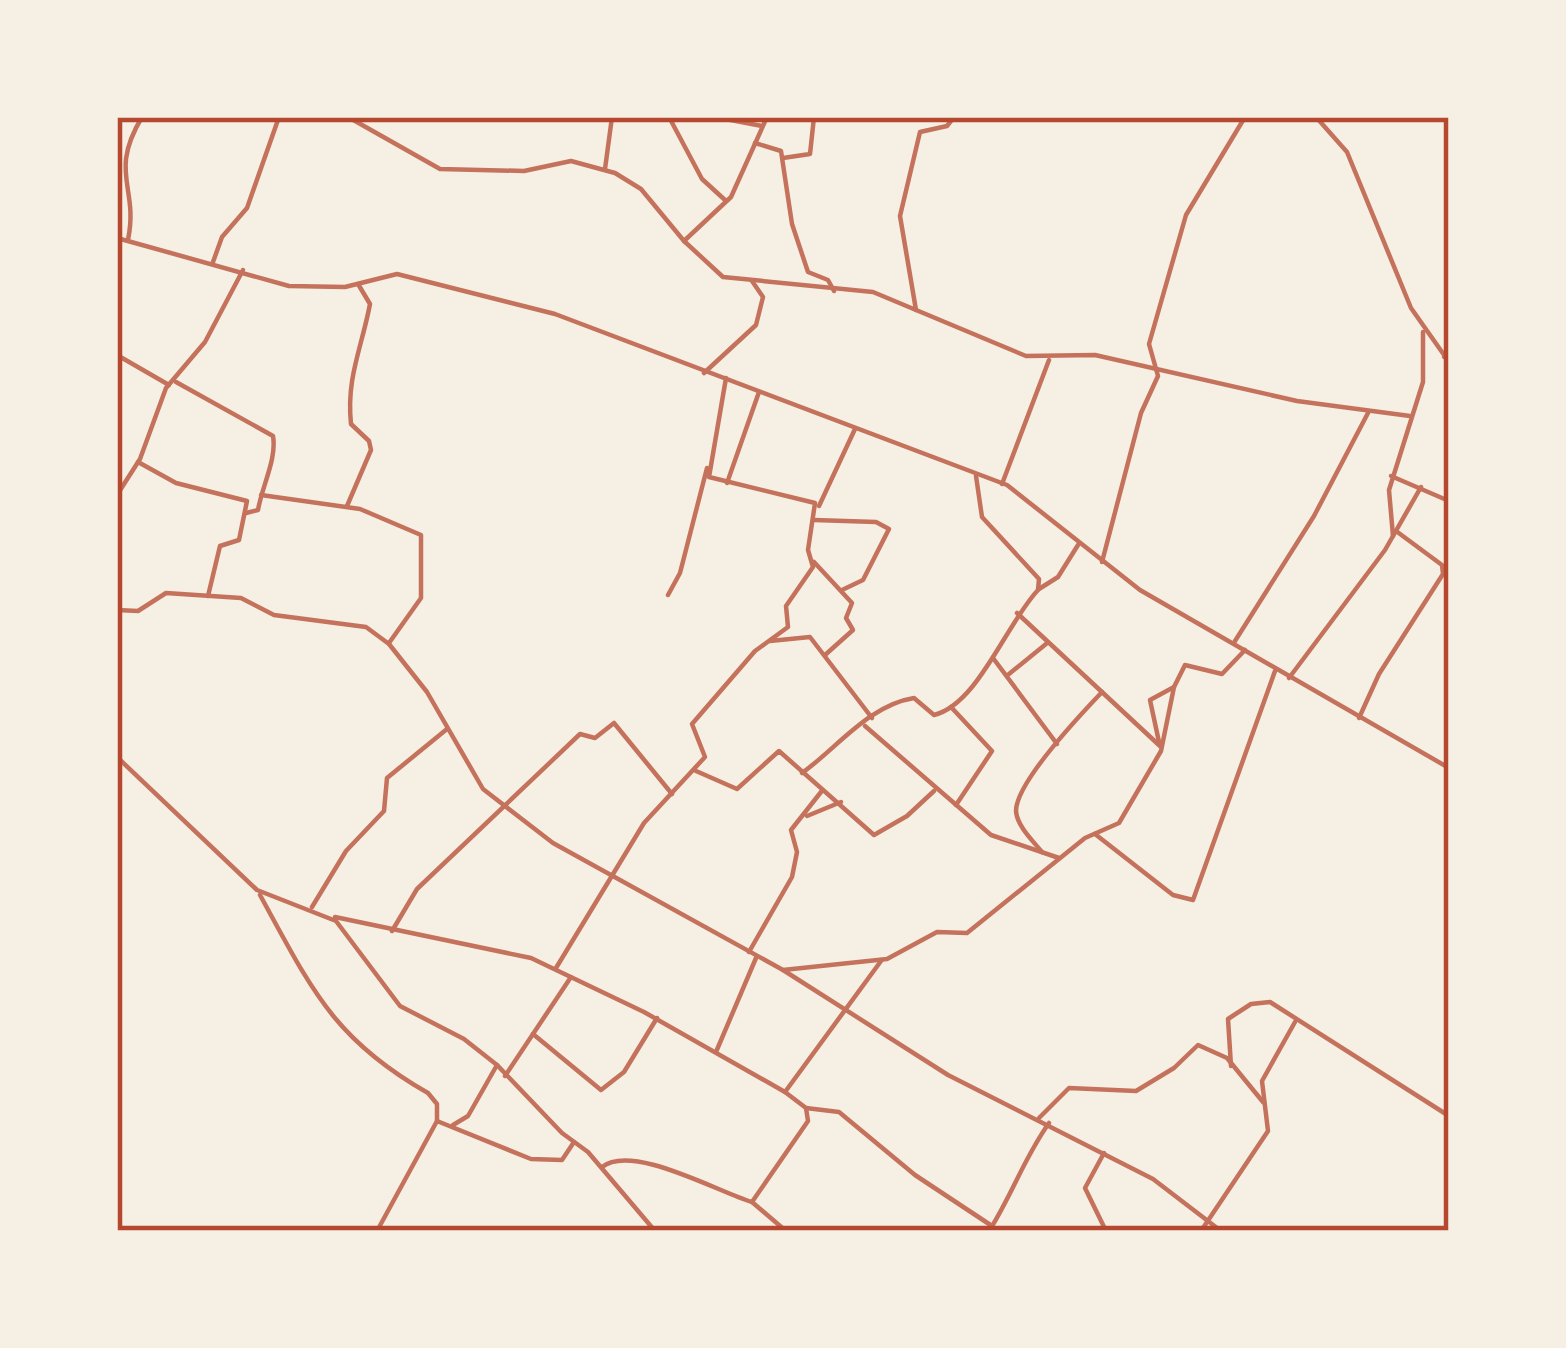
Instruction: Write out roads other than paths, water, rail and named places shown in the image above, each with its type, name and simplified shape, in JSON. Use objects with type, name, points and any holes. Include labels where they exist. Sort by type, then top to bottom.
[{"type":"street","points":[[128,240],[132,214],[123,160],[142,117]]},
{"type":"street","points":[[213,262],[222,237],[247,208],[279,117]]},
{"type":"street","points":[[348,117],[440,169],[524,171],[571,161],[604,169],[641,189],[718,274],[873,292],[1001,350],[1050,358],[1096,355],[1368,413],[1410,416]]},
{"type":"street","points":[[604,169],[612,117]]},
{"type":"street","points":[[669,117],[702,179],[727,201]]},
{"type":"street","points":[[715,117],[763,126]]},
{"type":"street","points":[[684,241],[727,201],[767,117]]},
{"type":"street","points":[[783,158],[810,154],[814,117]]},
{"type":"street","points":[[916,310],[901,203],[920,132],[947,126],[953,117]]},
{"type":"street","points":[[1102,562],[1156,367],[1149,344],[1186,215],[1245,117]]},
{"type":"street","points":[[1316,118],[1347,152],[1422,327],[1446,360]]},
{"type":"street","points":[[755,142],[776,148],[783,158],[792,224],[808,272],[828,280],[834,291]]},
{"type":"street","points":[[117,238],[310,289],[397,274],[478,292],[555,314],[1002,484],[1140,590],[1449,768]]},
{"type":"street","points":[[117,495],[139,462],[173,384],[214,328],[243,270]]},
{"type":"street","points":[[704,373],[760,317],[764,297],[752,280]]},
{"type":"street","points":[[347,506],[371,450],[370,441],[351,424],[348,398],[350,370],[370,304],[358,284]]},
{"type":"street","points":[[1395,534],[1391,476],[1426,362],[1422,327]]},
{"type":"street","points":[[1446,360],[1449,346]]},
{"type":"street","points":[[117,355],[273,436],[257,512],[246,513]]},
{"type":"street","points":[[1002,484],[1050,358]]},
{"type":"street","points":[[668,596],[680,573],[709,463],[725,378]]},
{"type":"street","points":[[728,483],[760,391]]},
{"type":"street","points":[[1234,642],[1314,516],[1368,413]]},
{"type":"street","points":[[825,656],[853,630],[846,618],[852,603],[814,562],[808,541],[817,509],[855,430]]},
{"type":"street","points":[[139,462],[185,486],[244,499],[246,513],[238,541],[220,546],[208,596]]},
{"type":"street","points":[[709,463],[710,478],[811,500],[817,509]]},
{"type":"street","points":[[976,476],[982,517],[1039,579],[1039,590]]},
{"type":"street","points":[[1391,476],[1449,501]]},
{"type":"street","points":[[1288,678],[1395,534],[1421,487]]},
{"type":"street","points":[[261,495],[309,506],[347,506],[422,538],[422,598],[388,644]]},
{"type":"street","points":[[814,520],[876,522],[889,529],[863,580],[842,590]]},
{"type":"street","points":[[1359,718],[1379,674],[1443,574],[1442,565],[1395,534]]},
{"type":"street","points":[[802,773],[862,724],[912,697],[934,715],[950,707],[972,688],[1017,613],[1058,578],[1078,545]]},
{"type":"street","points":[[556,968],[644,824],[695,771],[706,750],[692,724],[734,672],[788,627],[786,606],[814,562]]},
{"type":"street","points":[[117,610],[138,611],[166,593],[249,599],[274,615],[359,625],[388,644],[483,789],[504,807],[610,874],[783,970],[948,1075],[1153,1179],[1221,1231]]},
{"type":"street","points":[[1017,613],[1161,748]]},
{"type":"street","points":[[770,641],[808,636],[872,718]]},
{"type":"street","points":[[1009,674],[1048,643]]},
{"type":"street","points":[[783,970],[882,959],[937,932],[973,930],[1059,858],[1118,823],[1161,748],[1174,687],[1185,665],[1222,674],[1245,650]]},
{"type":"street","points":[[991,656],[1058,744]]},
{"type":"street","points":[[1095,834],[1173,895],[1193,900],[1275,671]]},
{"type":"street","points":[[1161,748],[1149,704],[1155,693],[1174,687]]},
{"type":"street","points":[[1042,852],[1019,821],[1017,804],[1058,744],[1102,692]]},
{"type":"street","points":[[950,707],[992,751],[956,806]]},
{"type":"street","points":[[392,932],[417,890],[580,734],[595,738],[614,723],[672,794]]},
{"type":"street","points":[[862,724],[934,791],[1001,842],[1059,858]]},
{"type":"street","points":[[312,908],[346,851],[384,811],[387,778],[447,728]]},
{"type":"street","points":[[695,771],[737,789],[778,751],[874,836],[905,818],[934,791]]},
{"type":"street","points":[[117,757],[257,890],[307,981],[353,1044],[428,1093],[436,1105],[437,1121],[377,1231]]},
{"type":"street","points":[[748,952],[792,877],[797,852],[790,833],[822,790]]},
{"type":"street","points":[[802,819],[841,802]]},
{"type":"street","points":[[257,890],[329,916],[520,955],[556,968],[657,1018],[806,1108],[839,1112],[990,1228],[1012,1196],[1022,1161],[1049,1123]]},
{"type":"street","points":[[329,916],[400,1006],[464,1039],[497,1065],[602,1167],[655,1231]]},
{"type":"street","points":[[716,1052],[757,957]]},
{"type":"street","points":[[785,1092],[882,959]]},
{"type":"street","points":[[505,1076],[571,976]]},
{"type":"street","points":[[1231,1066],[1234,1042],[1227,1023],[1237,1011],[1270,1002],[1449,1116]]},
{"type":"street","points":[[533,1034],[601,1090],[621,1077],[657,1018]]},
{"type":"street","points":[[1201,1231],[1268,1132],[1262,1081],[1295,1022]]},
{"type":"street","points":[[1039,1118],[1069,1088],[1115,1093],[1145,1088],[1195,1045],[1224,1057],[1263,1102]]},
{"type":"street","points":[[453,1125],[467,1116],[497,1065]]},
{"type":"street","points":[[752,1202],[808,1121],[806,1108]]},
{"type":"street","points":[[437,1121],[539,1162],[562,1160],[574,1141]]},
{"type":"street","points":[[1104,1153],[1085,1192],[1106,1231]]},
{"type":"street","points":[[602,1167],[616,1161],[669,1168],[752,1202],[786,1231]]}]
